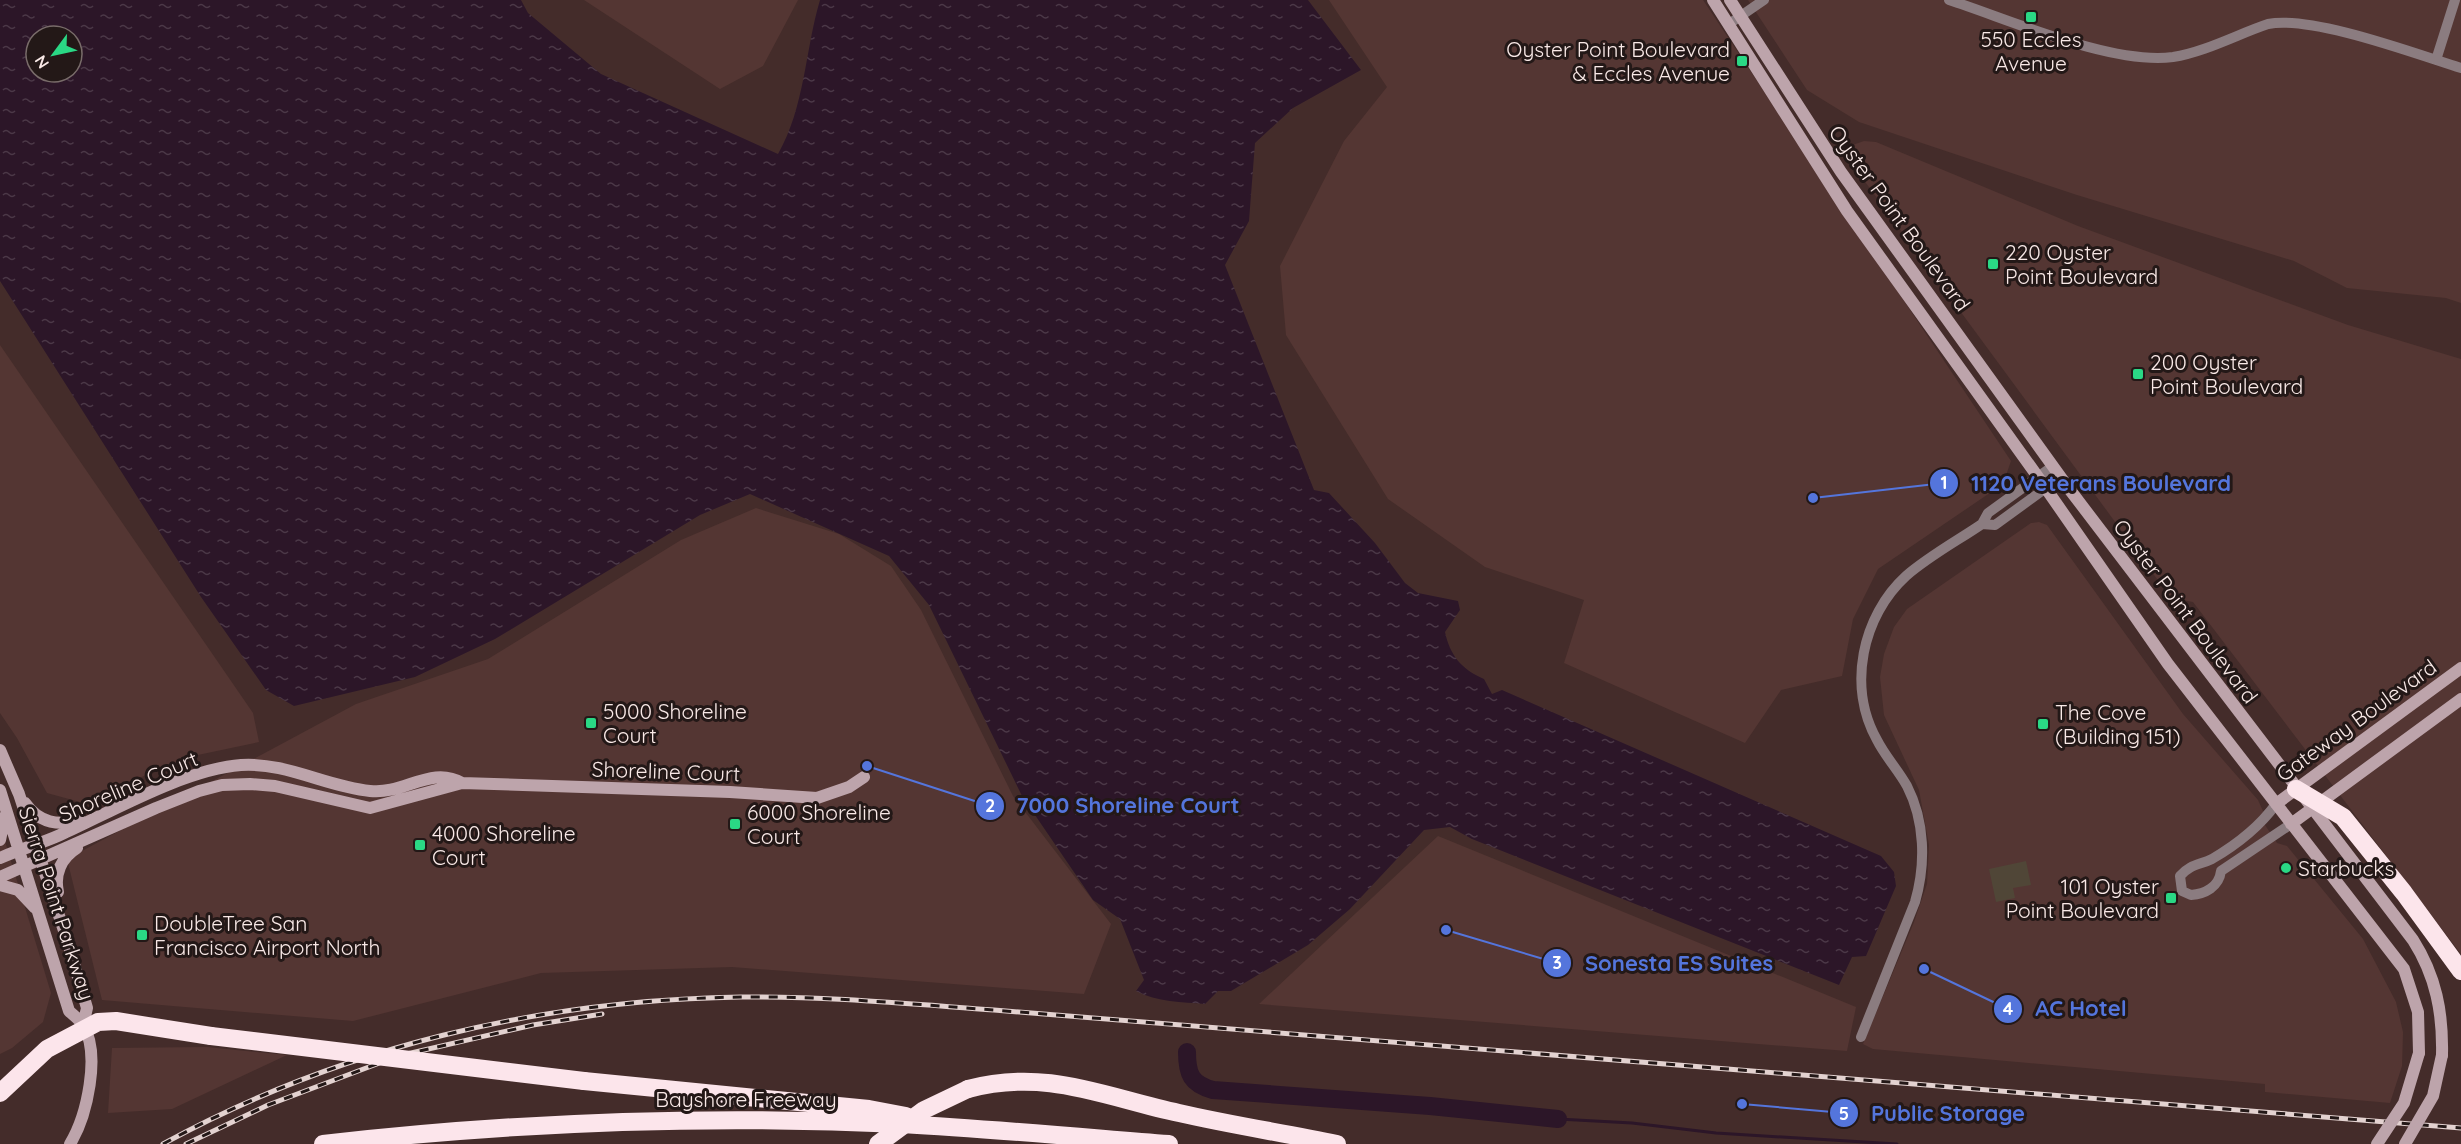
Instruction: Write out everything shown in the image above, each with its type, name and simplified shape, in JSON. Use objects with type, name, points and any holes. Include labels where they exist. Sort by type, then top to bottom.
[{"type":"highway","points":[[2296,789],[2315,806],[2343,817],[2404,892],[2461,971]]},
{"type":"highway","points":[[0,1093],[47,1049],[83,1027],[107,1021],[584,1081],[869,1109],[948,1127]]},
{"type":"highway","points":[[878,1144],[924,1110],[968,1089],[999,1082],[1047,1081],[1165,1110],[1337,1144]]},
{"type":"highway","name":"Bayshore Freeway","points":[[323,1144],[463,1130],[609,1122],[813,1121],[948,1127],[1169,1144]]},
{"type":"street","name":"Oyster Point Boulevard","points":[[1730,0],[1841,172],[2061,477],[2296,789]]},
{"type":"street","points":[[1729,24],[1764,0]]},
{"type":"street","points":[[1949,0],[2101,50],[2128,56],[2175,57],[2268,24],[2280,23],[2311,25],[2461,68]]},
{"type":"street","points":[[2436,60],[2455,0]]},
{"type":"street","name":"Oyster Point Boulevard","points":[[1718,2],[1729,24],[1852,219],[2038,477],[2168,664],[2374,928],[2403,969],[2418,1012],[2419,1053],[2404,1103],[2377,1144]]},
{"type":"street","points":[[1861,1037],[1915,902],[1919,882],[1922,835],[1912,796],[1875,737],[1866,713],[1862,670],[1867,640],[1884,602],[1905,577],[1982,524],[1988,513],[2053,466]]},
{"type":"street","points":[[1982,524],[1995,525],[2061,477]]},
{"type":"street","name":"Gateway Boulevard","points":[[2276,804],[2461,668]]},
{"type":"street","points":[[2276,804],[2263,822],[2210,860],[2185,869],[2180,876],[2182,891],[2191,895],[2209,891],[2216,884],[2221,871],[2291,824],[2461,699]]},
{"type":"street","name":"Sierra Point Parkway","points":[[0,750],[19,794],[40,859],[47,872],[87,1008],[83,1027],[90,1056],[91,1083],[83,1118],[70,1144]]},
{"type":"street","name":"Shoreline Court","points":[[0,858],[36,845],[102,814],[192,777],[243,765],[286,770],[370,791],[389,790],[425,779],[450,776],[462,783]]},
{"type":"street","name":"Shoreline Court","points":[[0,877],[173,801],[222,785],[275,786],[370,808],[462,783],[817,798],[849,787],[864,777]]},
{"type":"street","points":[[0,791],[6,820],[0,840]]},
{"type":"street","name":"Sierra Point Parkway","points":[[0,791],[69,1011],[83,1027]]},
{"type":"street","points":[[19,794],[37,816],[49,822],[69,823],[102,814]]},
{"type":"street","points":[[2315,806],[2425,959],[2441,1008],[2442,1055],[2433,1096],[2405,1144]]},
{"type":"street","points":[[68,943],[56,884],[58,872],[69,853],[99,834]]},
{"type":"street","points":[[2210,860],[2219,865],[2221,871]]},
{"type":"street","points":[[0,885],[18,890],[30,900],[41,918]]},
{"type":"shaded area","points":[[584,0],[798,0],[763,66],[720,89]]},
{"type":"shaded area","points":[[1329,0],[1703,0],[2011,461],[2003,484],[1878,569],[1853,619],[1842,676],[1781,690],[1745,743],[1564,663],[1584,600],[1485,567],[1388,499],[1286,335],[1280,266],[1344,141],[1387,87]]},
{"type":"shaded area","points":[[1748,0],[2461,0],[2461,303],[2446,298],[2347,288],[2294,261],[2077,195],[1859,122],[1807,90]]},
{"type":"shaded area","points":[[1864,141],[1876,142],[2078,226],[2348,325],[2461,359],[2461,954],[2193,602],[2171,598],[1841,149]]},
{"type":"shaded area","points":[[0,345],[253,713],[259,742],[193,756],[80,802],[47,793],[17,738],[0,713]]},
{"type":"shaded area","points":[[756,508],[839,534],[891,566],[921,610],[1013,796],[1111,924],[1084,994],[732,967],[541,973],[353,1021],[102,1000],[67,859],[356,704],[488,659],[681,540]]},
{"type":"shaded area","points":[[2039,522],[2047,525],[2183,714],[2258,800],[2263,811],[2263,822],[2277,843],[2287,846],[2363,939],[2396,1002],[2403,1032],[2402,1066],[2390,1103],[2265,1092],[2265,1084],[1873,1049],[1863,1044],[1914,922],[1927,884],[1929,845],[1919,790],[1884,715],[1880,677],[1884,654],[1894,627],[1907,609],[2031,523]]},
{"type":"shaded area","points":[[0,825],[51,993],[43,1022],[12,1048],[0,1054]]},
{"type":"shaded area","points":[[1438,836],[1856,1007],[1847,1051],[1259,1004]]},
{"type":"shaded area","points":[[2026,861],[2031,885],[2013,888],[2015,898],[1996,902],[1989,869]]},
{"type":"shaded area","points":[[207,1047],[287,1055],[172,1109],[108,1113],[112,1048]]},
{"type":"water","points":[[0,0],[521,0],[528,13],[601,74],[778,154],[794,117],[820,0],[1308,0],[1361,70],[1293,108],[1255,143],[1249,221],[1225,265],[1314,490],[1329,493],[1375,543],[1405,583],[1418,593],[1458,601],[1460,610],[1445,632],[1447,640],[1453,654],[1463,666],[1484,679],[1492,694],[1502,690],[1881,856],[1894,872],[1896,886],[1866,956],[1852,957],[1839,985],[1472,839],[1450,827],[1424,830],[1350,909],[1308,945],[1231,991],[1218,991],[1205,1004],[1170,1001],[1136,991],[1144,980],[1120,919],[1093,900],[1022,796],[929,605],[889,556],[750,494],[700,515],[495,639],[415,677],[294,706],[266,690],[201,597],[0,281]]},
{"type":"waterway","points":[[1187,1052],[1189,1072],[1192,1077],[1200,1085],[1213,1090],[1430,1106],[1558,1119]]},
{"type":"waterway","points":[[1558,1119],[1632,1123],[1716,1133],[1897,1144]]},
{"type":"railway","points":[[163,1144],[230,1110],[300,1081],[371,1056],[443,1035],[516,1019],[591,1008],[666,1000],[741,997],[836,999],[994,1010],[2461,1128]]},
{"type":"railway","points":[[186,1144],[268,1105],[398,1056],[533,1025],[602,1014]]},
{"type":"place","name":"550 Eccles Avenue","points":[[2031,17]]},
{"type":"place","name":"Oyster Point Boulevard & Eccles Avenue","points":[[1742,61]]},
{"type":"place","name":"220 Oyster Point Boulevard","points":[[1993,264]]},
{"type":"place","name":"200 Oyster Point Boulevard","points":[[2138,374]]},
{"type":"place","name":"1120 Veterans Boulevard","points":[[1813,498]]},
{"type":"place","name":"5000 Shoreline Court","points":[[591,723]]},
{"type":"place","name":"The Cove (Building 151)","points":[[2043,724]]},
{"type":"place","name":"7000 Shoreline Court","points":[[867,766]]},
{"type":"place","name":"6000 Shoreline Court","points":[[735,824]]},
{"type":"place","name":"4000 Shoreline Court","points":[[420,845]]},
{"type":"place","name":"Starbucks","points":[[2286,868]]},
{"type":"place","name":"101 Oyster Point Boulevard","points":[[2171,898]]},
{"type":"place","name":"Sonesta ES Suites","points":[[1446,930]]},
{"type":"place","name":"DoubleTree San Francisco Airport North","points":[[142,935]]},
{"type":"place","name":"AC Hotel","points":[[1924,969]]},
{"type":"place","name":"Public Storage","points":[[1742,1104]]}]
